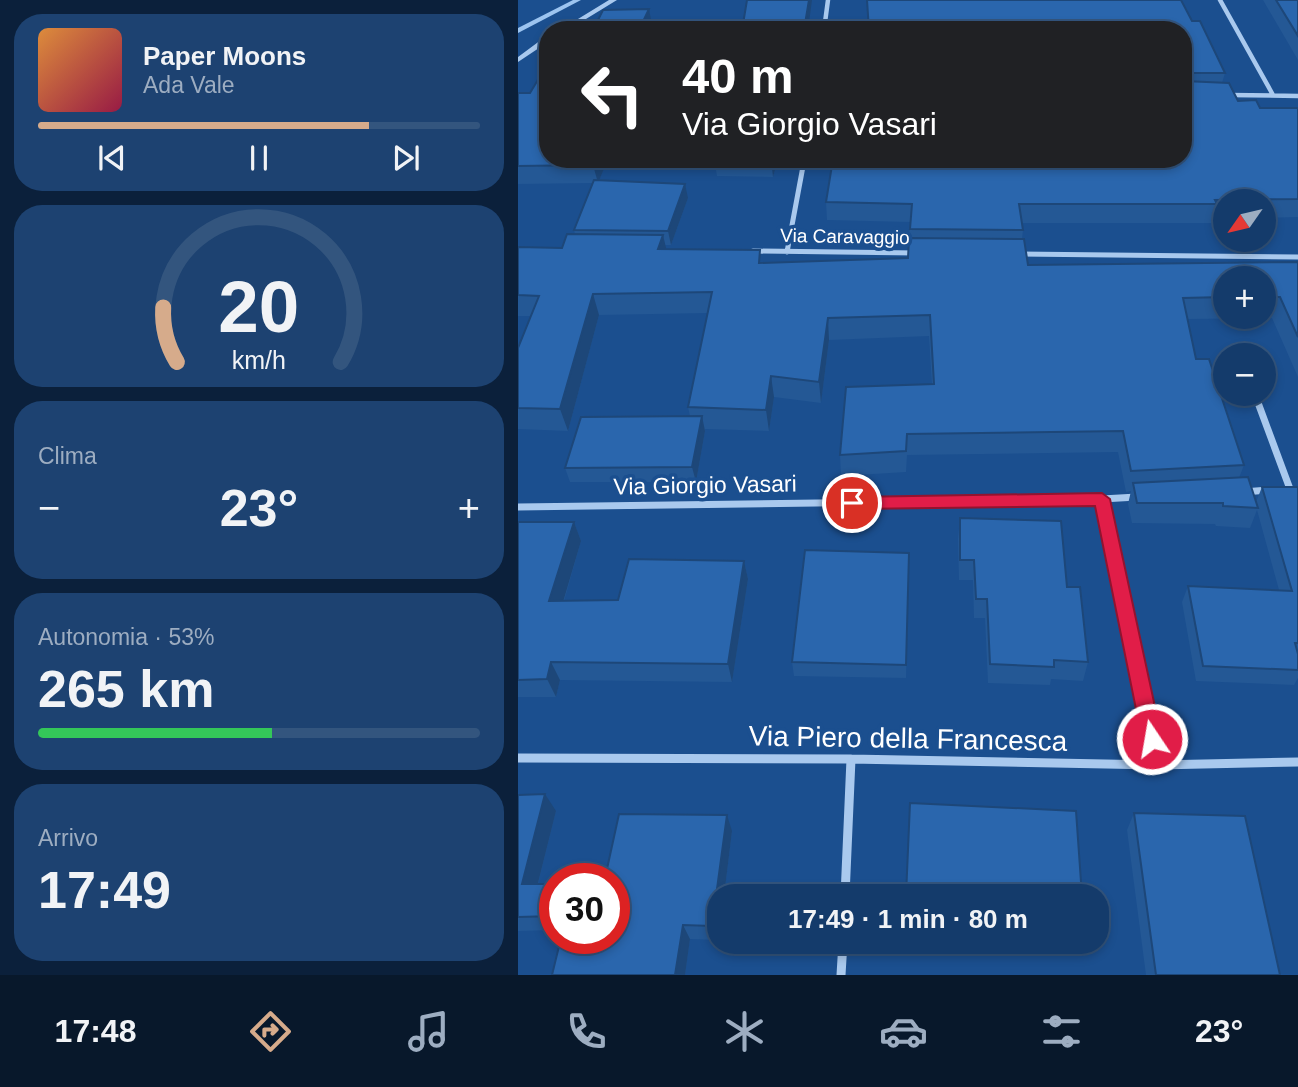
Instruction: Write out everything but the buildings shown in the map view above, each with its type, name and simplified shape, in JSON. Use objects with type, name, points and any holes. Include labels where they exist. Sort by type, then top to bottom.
[{"type":"street","points":[[579,21],[614,0]]},
{"type":"street","points":[[825,21],[828,0]]},
{"type":"street","points":[[1220,0],[1273,96]]},
{"type":"street","points":[[518,60],[539,45]]},
{"type":"street","points":[[1222,95],[1298,96]]},
{"type":"street","points":[[787,252],[802,168]]},
{"type":"street","name":"Via Caravaggio","points":[[747,251],[925,253]]},
{"type":"street","points":[[1008,254],[1298,257]]},
{"type":"street","points":[[1235,492],[1290,489],[1259,406]]},
{"type":"street","name":"Via Giorgio Vasari","points":[[518,507],[1141,497]]},
{"type":"street","points":[[1102,499],[1157,765]]},
{"type":"street","name":"Via Piero della Francesca","points":[[518,758],[851,759],[1157,765],[1298,762]]},
{"type":"street","points":[[846,884],[851,759]]},
{"type":"street","points":[[841,975],[842,954]]},
{"type":"waterway","points":[[518,31],[578,0]]},
{"type":"route","points":[[852,503],[1102,499],[1152,739]]}]
